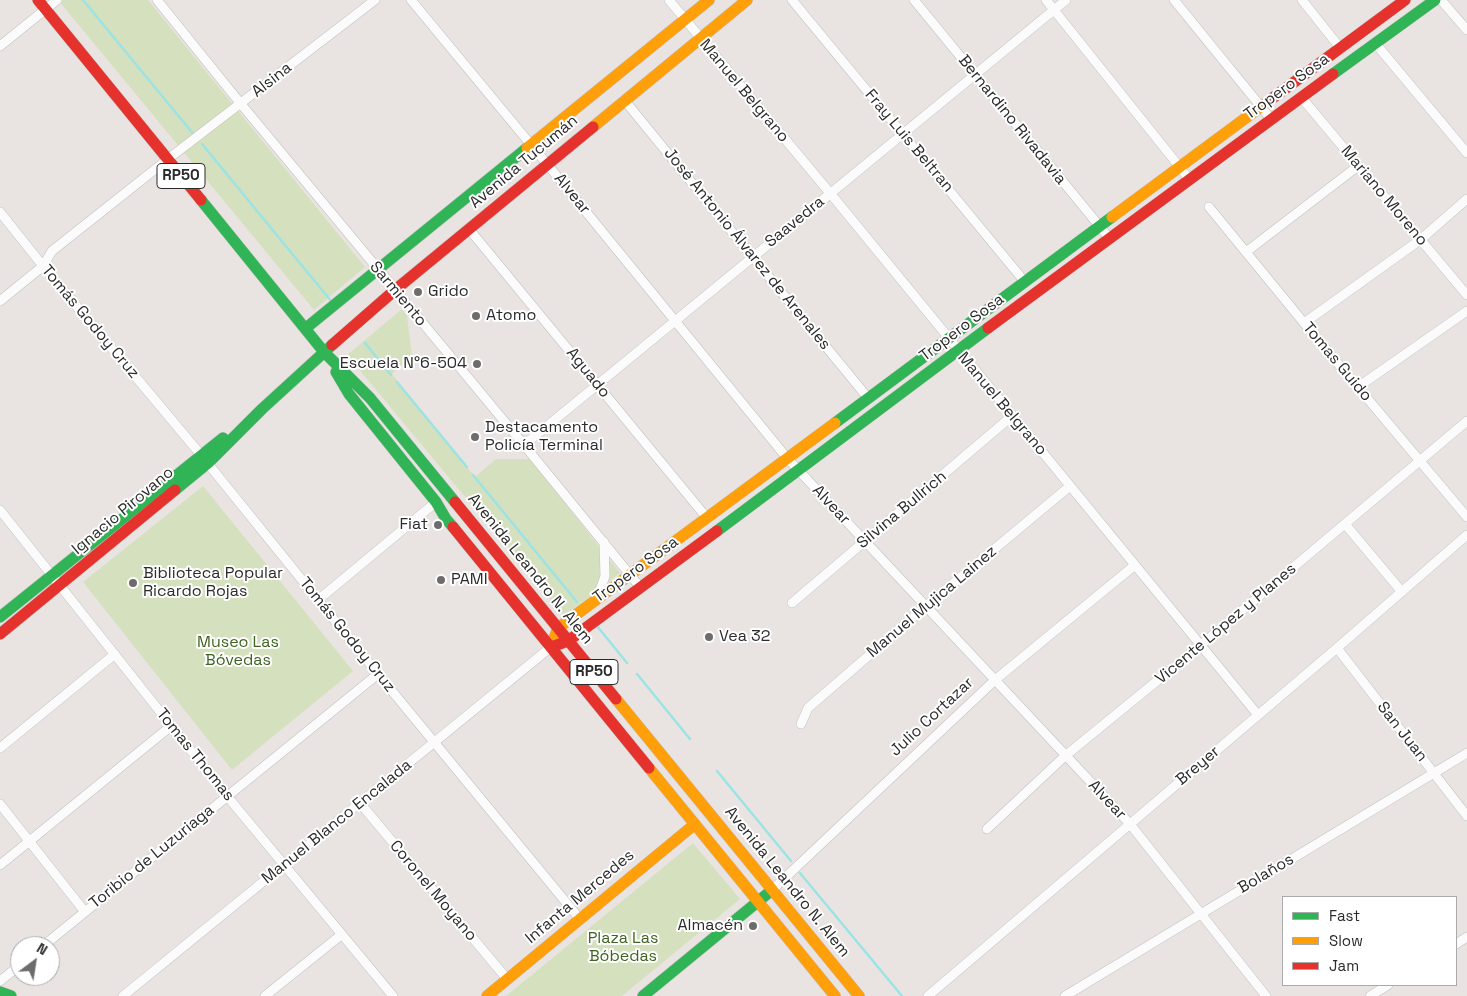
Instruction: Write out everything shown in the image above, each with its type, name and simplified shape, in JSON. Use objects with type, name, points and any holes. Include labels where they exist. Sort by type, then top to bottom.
[{"type":"street","points":[[0,46],[41,4],[57,0]]},
{"type":"street","name":"Sarmiento","points":[[157,0],[640,587]]},
{"type":"street","name":"Alsina","points":[[0,301],[43,266],[52,251],[374,0]]},
{"type":"street","name":"Alvear","points":[[411,0],[676,320],[787,458],[1130,824],[1266,996]]},
{"type":"street","name":"Manuel Belgrano","points":[[669,0],[830,193],[1258,715]]},
{"type":"street","name":"Avenida Tucumán","points":[[306,328],[709,0]]},
{"type":"street","name":"Avenida Tucumán","points":[[324,352],[547,164],[747,0]]},
{"type":"street","name":"Fray Luis Beltran","points":[[792,0],[1025,282]]},
{"type":"street","name":"Bernardino Rivadavia","points":[[914,0],[1110,239]]},
{"type":"street","points":[[1046,0],[1190,180]]},
{"type":"street","name":"Saavedra","points":[[524,445],[1066,0]]},
{"type":"street","points":[[1174,0],[1271,119]]},
{"type":"street","points":[[1302,0],[1341,49]]},
{"type":"street","name":"Tropero Sosa","points":[[558,628],[1405,0]]},
{"type":"street","name":"Tropero Sosa","points":[[551,647],[568,641],[1271,119],[1435,0]]},
{"type":"street","points":[[1441,0],[1467,30]]},
{"type":"street","name":"Avenida Leandro N. Alem","points":[[41,4],[306,328],[324,352],[349,394],[436,502],[446,519],[836,996]]},
{"type":"street","points":[[1375,43],[1467,153]]},
{"type":"street","name":"Mariano Moreno","points":[[1301,97],[1467,295]]},
{"type":"street","name":"José Antonio Álvarez de Arenales","points":[[625,101],[868,398]]},
{"type":"street","points":[[1246,252],[1358,166]]},
{"type":"street","points":[[1304,323],[1420,240],[1467,199]]},
{"type":"street","name":"Tomas Guido","points":[[1209,207],[1467,517]]},
{"type":"street","name":"Tomás Godoy Cruz","points":[[0,212],[205,459],[378,674],[579,918]]},
{"type":"street","name":"Aguado","points":[[470,229],[706,518]]},
{"type":"street","points":[[1358,387],[1467,311]]},
{"type":"street","name":"Avenida Leandro N. Alem","points":[[324,352],[370,398],[858,996]]},
{"type":"street","name":"Ignacio Pirovano","points":[[0,634],[60,585],[205,459],[324,352]]},
{"type":"street","name":"Silvina Bullrich","points":[[792,603],[1012,416]]},
{"type":"street","name":"Vicente López y Planes","points":[[987,829],[1066,756],[1201,645],[1467,420]]},
{"type":"street","name":"Ignacio Pirovano","points":[[0,617],[52,575],[205,459]]},
{"type":"street","name":"Manuel Mujica Lainez","points":[[802,724],[808,708],[926,606],[1070,486]]},
{"type":"street","points":[[318,600],[436,502]]},
{"type":"street","name":"Tomas Thomas","points":[[0,510],[283,865],[393,996]]},
{"type":"street","points":[[1345,524],[1402,592]]},
{"type":"street","name":"Breyer","points":[[928,996],[1467,535]]},
{"type":"street","points":[[597,599],[605,576],[604,542]]},
{"type":"street","name":"Julio Cortazar","points":[[643,996],[759,902],[995,680],[1135,565]]},
{"type":"street","points":[[551,647],[558,628]]},
{"type":"street","name":"Manuel Blanco Encalada","points":[[123,996],[551,647]]},
{"type":"street","name":"San Juan","points":[[1337,648],[1467,816]]},
{"type":"street","points":[[0,748],[115,654]]},
{"type":"street","name":"Toribio de Luzuriaga","points":[[55,936],[378,674]]},
{"type":"street","points":[[0,865],[171,726]]},
{"type":"street","name":"Bolaños","points":[[1064,996],[1467,753]]},
{"type":"street","name":"Coronel Moyano","points":[[360,803],[507,979]]},
{"type":"street","points":[[0,804],[85,912]]},
{"type":"street","name":"Infanta Mercedes","points":[[487,996],[695,824]]},
{"type":"street","points":[[265,996],[341,935]]},
{"type":"street","points":[[0,981],[10,973]]},
{"type":"street","points":[[1370,996],[1386,986]]},
{"type":"street","points":[[0,992],[11,996]]},
{"type":"green space","points":[[58,0],[148,0],[365,267],[314,310]]},
{"type":"green space","points":[[402,309],[407,316],[412,356],[392,374],[475,477],[496,459],[530,459],[620,573],[564,616],[347,355]]},
{"type":"green space","name":"Museo Las Bóvedas","points":[[203,486],[353,671],[232,770],[83,582]]},
{"type":"green space","name":"Plaza Las Bóbedas","points":[[693,843],[740,899],[622,996],[506,996]]},
{"type":"waterway","points":[[83,0],[195,136]]},
{"type":"waterway","points":[[202,144],[331,301]]},
{"type":"waterway","points":[[365,343],[391,375]]},
{"type":"waterway","points":[[397,382],[467,467]]},
{"type":"waterway","points":[[473,475],[577,602]]},
{"type":"waterway","points":[[597,626],[627,663]]},
{"type":"waterway","points":[[637,674],[690,739]]},
{"type":"waterway","points":[[717,771],[791,861]]},
{"type":"waterway","points":[[800,873],[902,996]]},
{"type":"traffic: fast","points":[[1333,74],[1435,0]]},
{"type":"traffic: fast","points":[[306,328],[527,148]]},
{"type":"traffic: fast","points":[[201,200],[324,352],[370,398],[455,502]]},
{"type":"traffic: fast","points":[[835,423],[1112,217]]},
{"type":"traffic: fast","points":[[717,531],[988,328]]},
{"type":"traffic: fast","points":[[175,490],[208,463],[262,409],[332,345]]},
{"type":"traffic: fast","points":[[336,372],[349,394],[436,502],[453,527]]},
{"type":"traffic: fast","points":[[0,617],[223,438]]},
{"type":"traffic: fast","points":[[643,996],[772,890]]},
{"type":"traffic: fast","points":[[0,992],[11,996]]},
{"type":"traffic: slow","points":[[527,148],[709,0]]},
{"type":"traffic: slow","points":[[593,127],[747,0]]},
{"type":"traffic: slow","points":[[1112,217],[1270,100]]},
{"type":"traffic: slow","points":[[551,647],[558,628],[835,423]]},
{"type":"traffic: slow","points":[[616,699],[859,996]]},
{"type":"traffic: slow","points":[[649,768],[835,996]]},
{"type":"traffic: slow","points":[[487,996],[695,824]]},
{"type":"traffic: jam","points":[[38,0],[201,200]]},
{"type":"traffic: jam","points":[[1270,100],[1405,0]]},
{"type":"traffic: jam","points":[[988,328],[1333,74]]},
{"type":"traffic: jam","points":[[332,345],[395,290],[593,127]]},
{"type":"traffic: jam","points":[[0,634],[175,490]]},
{"type":"traffic: jam","points":[[455,502],[616,699]]},
{"type":"traffic: jam","points":[[453,527],[649,768]]},
{"type":"traffic: jam","points":[[551,647],[568,641],[717,531]]},
{"type":"place","name":"Grido","points":[[418,292]]},
{"type":"place","name":"Atomo","points":[[476,316]]},
{"type":"place","name":"Escuela N°6-504","points":[[477,364]]},
{"type":"place","name":"Destacamento Policía Terminal","points":[[475,437]]},
{"type":"place","name":"Fiat","points":[[438,525]]},
{"type":"place","name":"PAMI","points":[[441,580]]},
{"type":"place","name":"Biblioteca Popular Ricardo Rojas","points":[[133,583]]},
{"type":"place","name":"Vea 32","points":[[709,637]]},
{"type":"place","name":"Almacén","points":[[753,926]]}]
